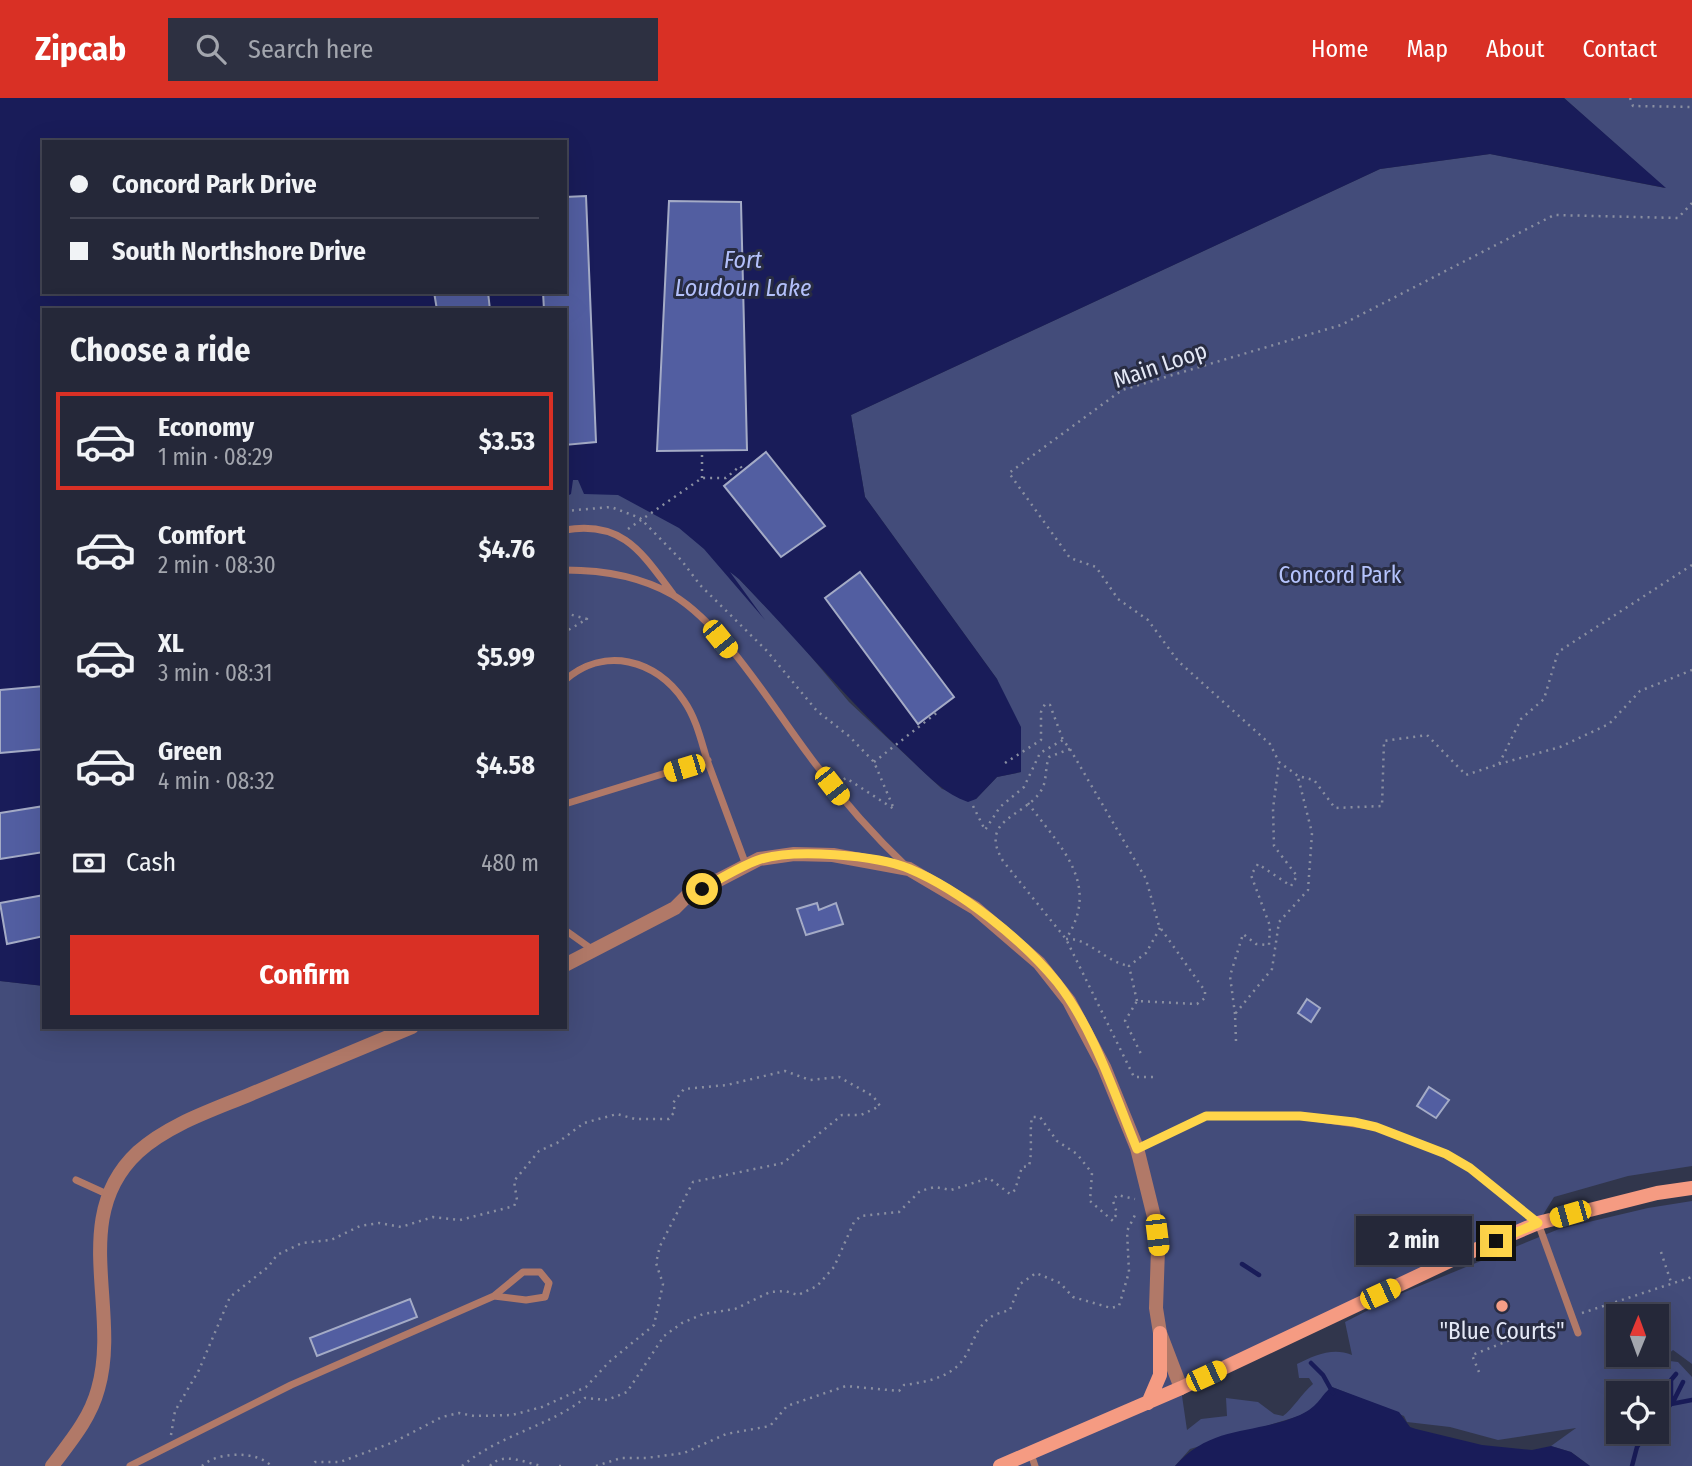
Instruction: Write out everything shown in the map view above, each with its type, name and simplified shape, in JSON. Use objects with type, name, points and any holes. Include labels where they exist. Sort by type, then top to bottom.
[{"type":"main road","points":[[1000,1466],[1033,1460],[1454,1259],[1538,1223],[1619,1202],[1692,1188]]},
{"type":"main road","points":[[1148,1403],[1160,1375],[1160,1333]]},
{"type":"street","points":[[567,964],[759,859],[794,854],[834,855],[909,869],[975,908],[1057,982],[1104,1067],[1137,1149],[1155,1221],[1158,1249],[1156,1308],[1160,1333],[1181,1388]]},
{"type":"street","points":[[52,1466],[76,1435],[98,1389],[104,1326],[98,1237],[108,1195],[137,1153],[187,1121],[407,1029]]},
{"type":"lane","points":[[567,530],[598,528],[620,536],[635,546],[674,596],[720,639],[855,814],[909,869]]},
{"type":"lane","points":[[567,570],[594,570],[644,580],[674,596]]},
{"type":"lane","points":[[567,679],[585,666],[603,659],[631,661],[649,670],[677,691],[685,702],[708,760],[746,866]]},
{"type":"lane","points":[[567,803],[708,760]]},
{"type":"lane","points":[[567,931],[593,950]]},
{"type":"lane","points":[[1137,1149],[1206,1116],[1300,1116],[1376,1127],[1446,1154],[1470,1168],[1538,1223],[1578,1333]]},
{"type":"lane","points":[[76,1180],[108,1195]]},
{"type":"lane","points":[[130,1466],[291,1385],[494,1296],[523,1272],[540,1272],[549,1283],[545,1297],[526,1300],[494,1296]]},
{"type":"path","points":[[1630,98],[1633,106],[1692,107]]},
{"type":"path","name":"Main Loop","points":[[1499,765],[1466,775],[1427,735],[1384,741],[1382,806],[1335,808],[1314,780],[1298,776],[1279,762],[1270,744],[1178,661],[1148,620],[1118,599],[1096,566],[1070,558],[1009,473],[1122,390],[1341,325],[1554,215],[1678,218],[1692,203]]},
{"type":"path","points":[[702,455],[702,478]]},
{"type":"path","points":[[620,536],[640,518],[702,478],[726,478],[740,466],[745,472]]},
{"type":"path","points":[[567,511],[611,507],[640,518],[709,595],[767,651],[817,711],[849,736],[874,762],[894,809],[846,778],[832,786]]},
{"type":"path","points":[[1499,765],[1521,719],[1544,699],[1558,652],[1692,565]]},
{"type":"path","points":[[567,614],[587,620],[567,631]]},
{"type":"path","points":[[1499,765],[1560,747],[1609,724],[1640,691],[1692,670]]},
{"type":"path","points":[[1005,763],[1033,746],[1042,737],[1041,712],[1045,704],[1050,705],[1063,740],[1146,878],[1160,927],[1203,988],[1205,998],[1197,1004],[1137,1001]]},
{"type":"path","points":[[874,762],[939,711]]},
{"type":"path","points":[[973,806],[985,830],[1000,807],[1024,787],[1040,753],[1063,740]]},
{"type":"path","points":[[1033,746],[1040,753]]},
{"type":"path","points":[[1070,749],[1049,757],[1042,789],[1002,823],[996,837],[996,846],[1003,860],[1066,939],[1134,1077],[1157,1077]]},
{"type":"path","points":[[1236,1041],[1230,976],[1243,934],[1256,944],[1269,945],[1270,926],[1251,875],[1258,864],[1291,886],[1297,876],[1274,846],[1273,809],[1279,762]]},
{"type":"path","points":[[1235,1014],[1272,970],[1279,922],[1308,890],[1312,833],[1298,776]]},
{"type":"path","points":[[1028,803],[1074,866],[1080,881],[1077,908],[1066,939]]},
{"type":"path","points":[[1129,966],[1146,953],[1160,927]]},
{"type":"path","points":[[1066,939],[1075,939],[1109,960],[1129,966]]},
{"type":"path","points":[[1129,966],[1137,1001],[1125,1021],[1142,1054]]},
{"type":"path","points":[[170,1445],[174,1411],[198,1370],[230,1297],[268,1267],[277,1255],[295,1246],[331,1240],[360,1226],[379,1223],[401,1227],[433,1217],[460,1220],[514,1206],[517,1200],[514,1181],[539,1151],[557,1143],[584,1123],[617,1114],[635,1119],[669,1119],[675,1111],[673,1103],[676,1095],[684,1089],[727,1085],[785,1071],[810,1080],[839,1077],[852,1082],[880,1105],[861,1115],[842,1115],[783,1163],[693,1182],[660,1246],[656,1263],[663,1284],[661,1306],[654,1325],[609,1362],[586,1387],[542,1407],[512,1415],[474,1416],[459,1413],[442,1417],[394,1442],[340,1462],[315,1462],[312,1466]]},
{"type":"path","points":[[462,1466],[488,1446],[570,1409],[585,1398],[607,1400],[627,1392],[664,1336],[682,1323],[703,1314],[735,1309],[770,1292],[785,1291],[798,1295],[817,1286],[834,1267],[853,1222],[861,1216],[899,1212],[920,1191],[935,1186],[951,1190],[989,1178],[1010,1194],[1015,1190],[1022,1167],[1029,1166],[1033,1150],[1029,1132],[1032,1116],[1040,1117],[1057,1141],[1077,1154],[1092,1173],[1090,1201],[1108,1219],[1113,1221],[1117,1213],[1113,1202],[1117,1195],[1139,1200],[1134,1219],[1127,1231],[1129,1272],[1119,1306],[1111,1308],[1073,1297],[1060,1283],[1036,1273],[1020,1284],[1010,1310],[991,1317],[973,1335],[966,1356],[948,1374],[924,1384],[904,1385],[899,1391],[846,1386],[787,1406],[770,1426],[726,1434],[684,1453],[621,1458],[596,1466]]},
{"type":"path","points":[[1661,1252],[1671,1282]]},
{"type":"path","points":[[202,1466],[209,1459],[239,1454],[265,1459],[271,1466]]},
{"type":"path","points":[[490,1466],[496,1459],[506,1458],[542,1466]]},
{"type":"green space","name":"Concord Park","points":[[1564,98],[1692,98],[1692,1166],[1628,1176],[1554,1197],[1538,1223],[1181,1389],[1187,1430],[1201,1419],[1227,1416],[1226,1398],[1258,1402],[1274,1414],[1283,1416],[1313,1384],[1309,1378],[1299,1378],[1297,1364],[1331,1352],[1352,1355],[1345,1322],[1400,1294],[1559,1229],[1648,1208],[1692,1201],[1692,1364],[1673,1350],[1670,1352],[1670,1304],[1606,1304],[1606,1367],[1670,1367],[1670,1361],[1678,1362],[1692,1377],[1692,1466],[1590,1466],[1571,1452],[1551,1446],[1576,1428],[1498,1440],[1450,1427],[1407,1422],[1404,1416],[1332,1387],[1318,1406],[1299,1416],[1190,1449],[1175,1466],[0,1466],[0,981],[42,986],[42,1029],[567,1029],[567,476],[629,479],[739,579],[792,634],[849,702],[942,789],[976,799],[997,777],[1021,772],[997,679],[865,497],[851,415],[1380,169],[1490,154],[1665,188]]},
{"type":"water","name":"Fort Loudoun Lake","points":[[0,98],[1564,98],[1666,188],[1490,154],[1380,169],[851,415],[865,497],[997,679],[1021,727],[1021,772],[997,777],[976,799],[968,802],[942,788],[926,775],[862,712],[739,579],[730,572],[765,620],[704,549],[679,528],[618,495],[584,494],[578,480],[573,480],[571,494],[567,496],[567,308],[42,308],[42,986],[0,981]]},
{"type":"water","points":[[1332,1387],[1399,1412],[1410,1427],[1416,1429],[1482,1445],[1532,1450],[1551,1446],[1571,1452],[1590,1466],[1175,1466],[1204,1443],[1300,1415],[1312,1408]]},
{"type":"building","points":[[586,196],[596,442],[567,445],[567,308],[544,308],[543,294],[567,294],[567,197]]},
{"type":"building","points":[[669,201],[741,202],[747,450],[657,451]]},
{"type":"building","points":[[434,294],[488,294],[490,308],[437,308]]},
{"type":"building","points":[[766,452],[825,526],[781,557],[724,486]]},
{"type":"building","points":[[860,572],[954,697],[918,724],[825,598]]},
{"type":"building","points":[[42,686],[42,749],[0,753],[0,690]]},
{"type":"building","points":[[42,806],[42,852],[0,859],[0,813]]},
{"type":"building","points":[[42,895],[42,936],[7,944],[0,903]]},
{"type":"building","points":[[817,903],[819,910],[836,903],[843,924],[806,935],[797,909]]},
{"type":"building","points":[[1307,999],[1320,1008],[1311,1022],[1298,1013]]},
{"type":"building","points":[[1429,1087],[1449,1100],[1436,1118],[1417,1106]]},
{"type":"building","points":[[410,1299],[417,1317],[317,1356],[310,1338]]},
{"type":"waterway","points":[[1242,1264],[1259,1275]]},
{"type":"waterway","points":[[1311,1363],[1323,1375],[1333,1393]]},
{"type":"waterway","points":[[1676,1374],[1671,1380],[1671,1404],[1692,1400]]},
{"type":"waterway","points":[[1669,1406],[1683,1382]]},
{"type":"waterway","points":[[1632,1466],[1639,1444]]},
{"type":"place","name":"\"Blue Courts\"","points":[[1502,1306]]},
{"type":"route","points":[[702,889],[759,859],[794,854],[834,855],[909,869],[975,908],[1006,933],[1057,982],[1104,1067],[1137,1149],[1206,1116],[1300,1116],[1376,1127],[1446,1154],[1470,1168],[1538,1223],[1496,1241]]}]
